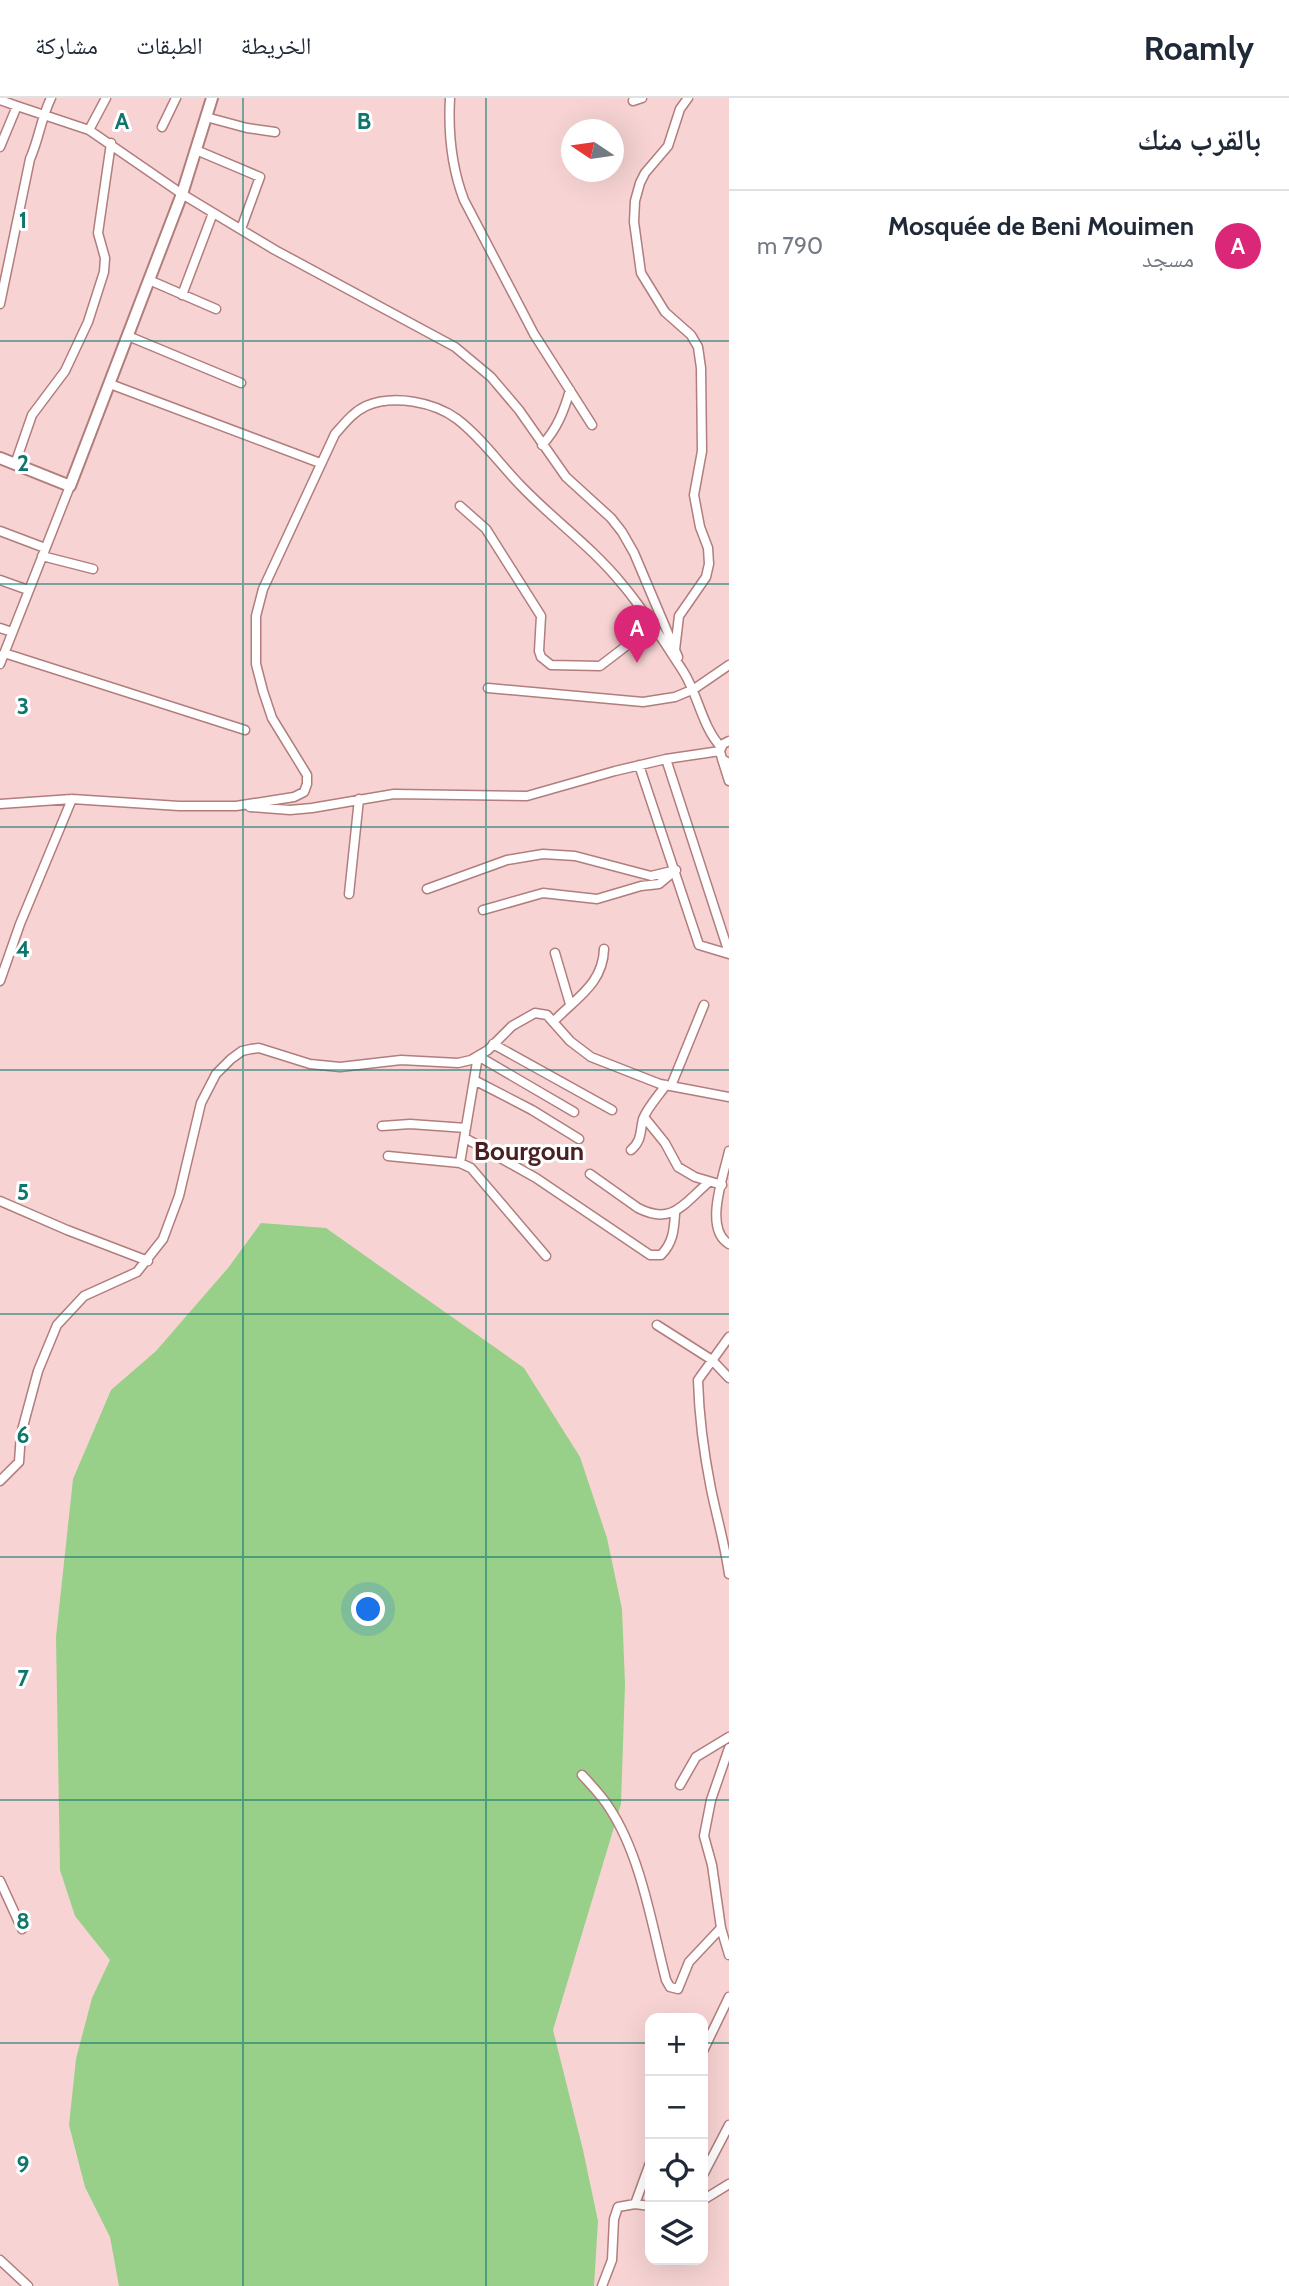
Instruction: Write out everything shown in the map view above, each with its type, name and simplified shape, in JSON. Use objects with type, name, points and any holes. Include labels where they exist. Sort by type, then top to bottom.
[{"type":"street","points":[[0,304],[30,159],[37,144],[43,114],[51,98]]},
{"type":"street","points":[[89,130],[106,98]]},
{"type":"street","points":[[162,127],[176,98]]},
{"type":"street","points":[[0,664],[182,194],[212,98]]},
{"type":"street","points":[[450,98],[450,150],[455,177],[464,200],[534,334],[592,425]]},
{"type":"street","points":[[675,650],[679,616],[706,577],[709,564],[708,548],[694,495],[702,451],[701,368],[698,348],[691,335],[666,312],[641,272],[634,222],[635,201],[640,183],[668,146],[680,109],[688,98]]},
{"type":"street","points":[[3,100],[89,130],[213,213],[455,347],[491,377],[519,410],[566,477],[611,518],[622,532],[634,553],[684,673]]},
{"type":"street","points":[[0,147],[17,106]]},
{"type":"street","points":[[206,117],[275,132]]},
{"type":"street","points":[[15,464],[32,415],[65,371],[88,322],[104,272],[105,258],[98,233],[111,143]]},
{"type":"street","points":[[196,150],[260,177],[241,229]]},
{"type":"street","points":[[182,295],[213,213]]},
{"type":"street","points":[[149,280],[216,309]]},
{"type":"street","points":[[128,336],[241,383]]},
{"type":"street","points":[[110,384],[320,463]]},
{"type":"street","points":[[542,445],[552,435],[570,390]]},
{"type":"street","points":[[236,806],[294,797],[304,792],[307,784],[307,775],[272,718],[263,691],[256,664],[258,601],[335,434],[349,417],[366,406],[388,400],[412,401],[440,409],[456,418],[475,435],[523,489],[572,532],[622,584],[694,689],[709,728],[725,750],[729,781]]},
{"type":"street","points":[[0,458],[70,486]]},
{"type":"street","points":[[460,506],[486,529],[541,616],[539,651],[546,663],[597,667],[605,664],[634,640],[635,635],[628,621],[638,606]]},
{"type":"street","points":[[0,531],[43,552],[93,569]]},
{"type":"street","points":[[0,580],[29,590]]},
{"type":"street","points":[[0,628],[12,632]]},
{"type":"street","points":[[4,653],[245,730]]},
{"type":"street","points":[[488,688],[643,702],[675,697],[694,689],[729,665]]},
{"type":"street","points":[[0,804],[72,799],[290,810],[394,794],[527,796],[639,765],[725,750]]},
{"type":"street","points":[[666,759],[729,954]]},
{"type":"street","points":[[639,765],[699,945],[729,954]]},
{"type":"street","points":[[0,981],[20,923],[72,799]]},
{"type":"street","points":[[349,894],[359,799]]},
{"type":"street","points":[[427,889],[507,860],[543,854],[575,856],[651,876],[676,870]]},
{"type":"street","points":[[483,910],[543,893],[597,899],[641,886],[659,884],[676,870]]},
{"type":"street","points":[[553,1022],[600,975],[604,964],[604,949]]},
{"type":"street","points":[[555,953],[570,1004]]},
{"type":"street","points":[[631,1150],[637,1144],[642,1131],[643,1117],[669,1086],[704,1006]]},
{"type":"street","points":[[0,1481],[19,1462],[21,1434],[38,1371],[57,1325],[84,1296],[129,1276],[148,1261],[170,1224],[207,1087],[230,1059],[242,1051],[259,1048],[295,1061],[340,1067],[401,1060],[458,1063],[478,1056],[512,1026],[535,1013],[547,1015],[570,1041],[591,1058],[669,1086],[729,1097]]},
{"type":"street","points":[[494,1044],[612,1110]]},
{"type":"street","points":[[460,1163],[478,1056]]},
{"type":"street","points":[[478,1056],[573,1112]]},
{"type":"street","points":[[474,1080],[532,1110],[579,1139]]},
{"type":"street","points":[[643,1117],[665,1143],[678,1167],[709,1182],[722,1185]]},
{"type":"street","points":[[382,1126],[410,1124],[466,1128]]},
{"type":"street","points":[[465,1138],[536,1178],[650,1255],[661,1255],[669,1246],[674,1231],[675,1214]]},
{"type":"street","points":[[729,1151],[716,1223],[722,1240],[729,1244]]},
{"type":"street","points":[[388,1156],[460,1163],[471,1168],[546,1256]]},
{"type":"street","points":[[590,1174],[646,1212],[662,1215],[675,1214],[709,1182]]},
{"type":"street","points":[[0,1201],[148,1261]]},
{"type":"street","points":[[657,1325],[712,1360],[729,1378]]},
{"type":"street","points":[[729,1337],[698,1380],[711,1490],[724,1538],[729,1574]]},
{"type":"street","points":[[680,1785],[696,1757],[729,1737]]},
{"type":"street","points":[[729,1748],[710,1800],[704,1836],[712,1865],[721,1928],[729,1955]]},
{"type":"street","points":[[582,1775],[610,1809],[627,1842],[670,1987],[678,1989],[689,1962],[721,1928]]},
{"type":"street","points":[[0,1881],[22,1929]]},
{"type":"street","points":[[708,2041],[729,1997]]},
{"type":"street","points":[[708,2165],[729,2125]]},
{"type":"street","points":[[635,2204],[645,2177]]},
{"type":"street","points":[[708,2197],[729,2184]]},
{"type":"street","points":[[603,2286],[612,2260],[614,2219],[618,2207],[645,2205]]},
{"type":"street","points":[[0,2273],[3,2262],[28,2286]]},
{"type":"green space","points":[[261,1223],[326,1228],[524,1368],[580,1457],[607,1538],[622,1609],[625,1684],[621,1804],[553,2030],[598,2221],[594,2286],[119,2286],[110,2237],[85,2187],[69,2125],[76,2059],[92,1998],[110,1960],[75,1916],[60,1870],[56,1637],[73,1479],[111,1390],[156,1351],[228,1268]]},
{"type":"place","name":"Mosquée de Beni Mouimen","points":[[637,663]]},
{"type":"district","name":"Bourgoun","points":[[529,1151]]}]
